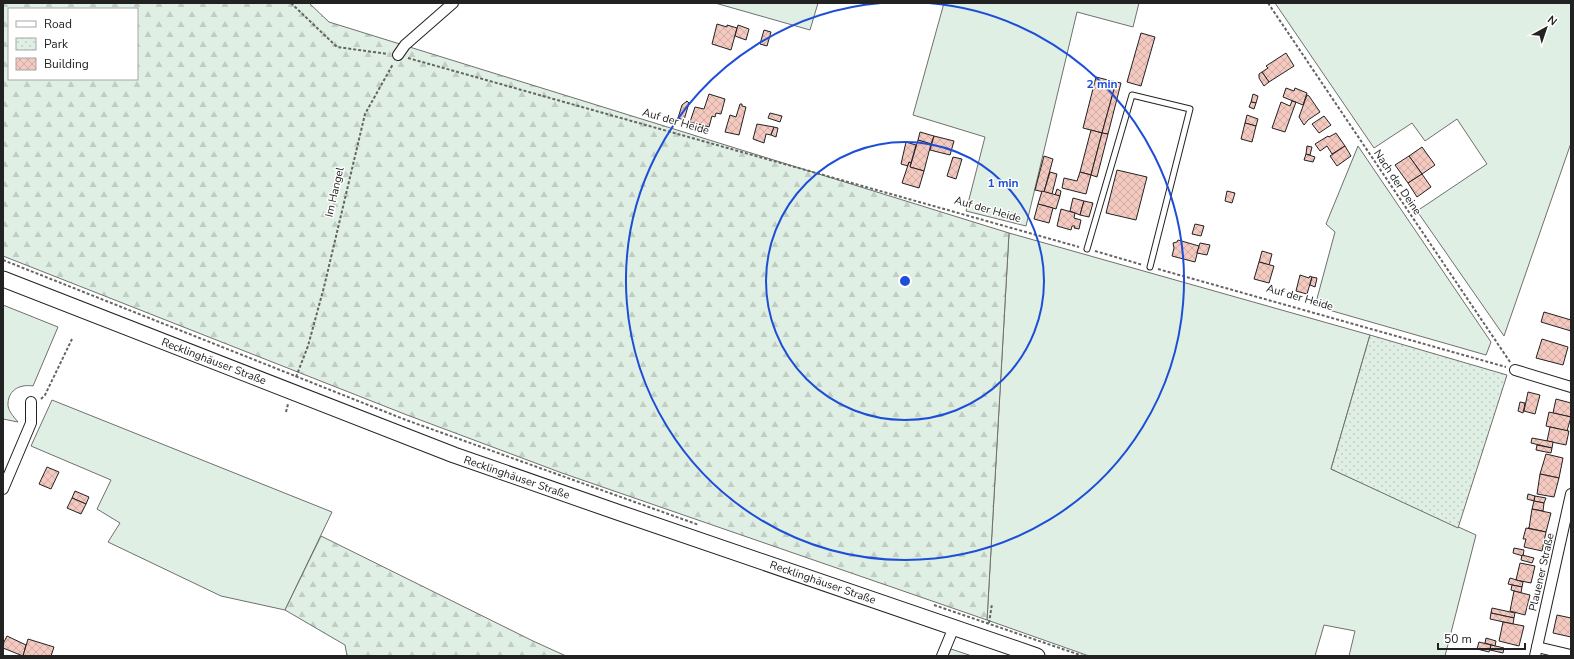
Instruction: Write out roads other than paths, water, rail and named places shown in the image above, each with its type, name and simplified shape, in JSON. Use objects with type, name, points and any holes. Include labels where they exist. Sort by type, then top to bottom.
[{"type":"main road","name":"Recklinghäuser Straße","points":[[3,279],[293,384],[461,457],[620,514],[1037,656]]},
{"type":"street","points":[[398,55],[405,45],[453,3]]},
{"type":"street","points":[[1515,370],[1571,387]]},
{"type":"street","points":[[3,489],[31,423],[31,406]]},
{"type":"street","name":"Plauener Straße","points":[[1536,651],[1571,494]]},
{"type":"street","points":[[942,656],[954,627]]},
{"type":"street","points":[[1536,651],[1571,655]]},
{"type":"lane","points":[[1087,249],[1132,95],[1190,109],[1150,267]]}]
